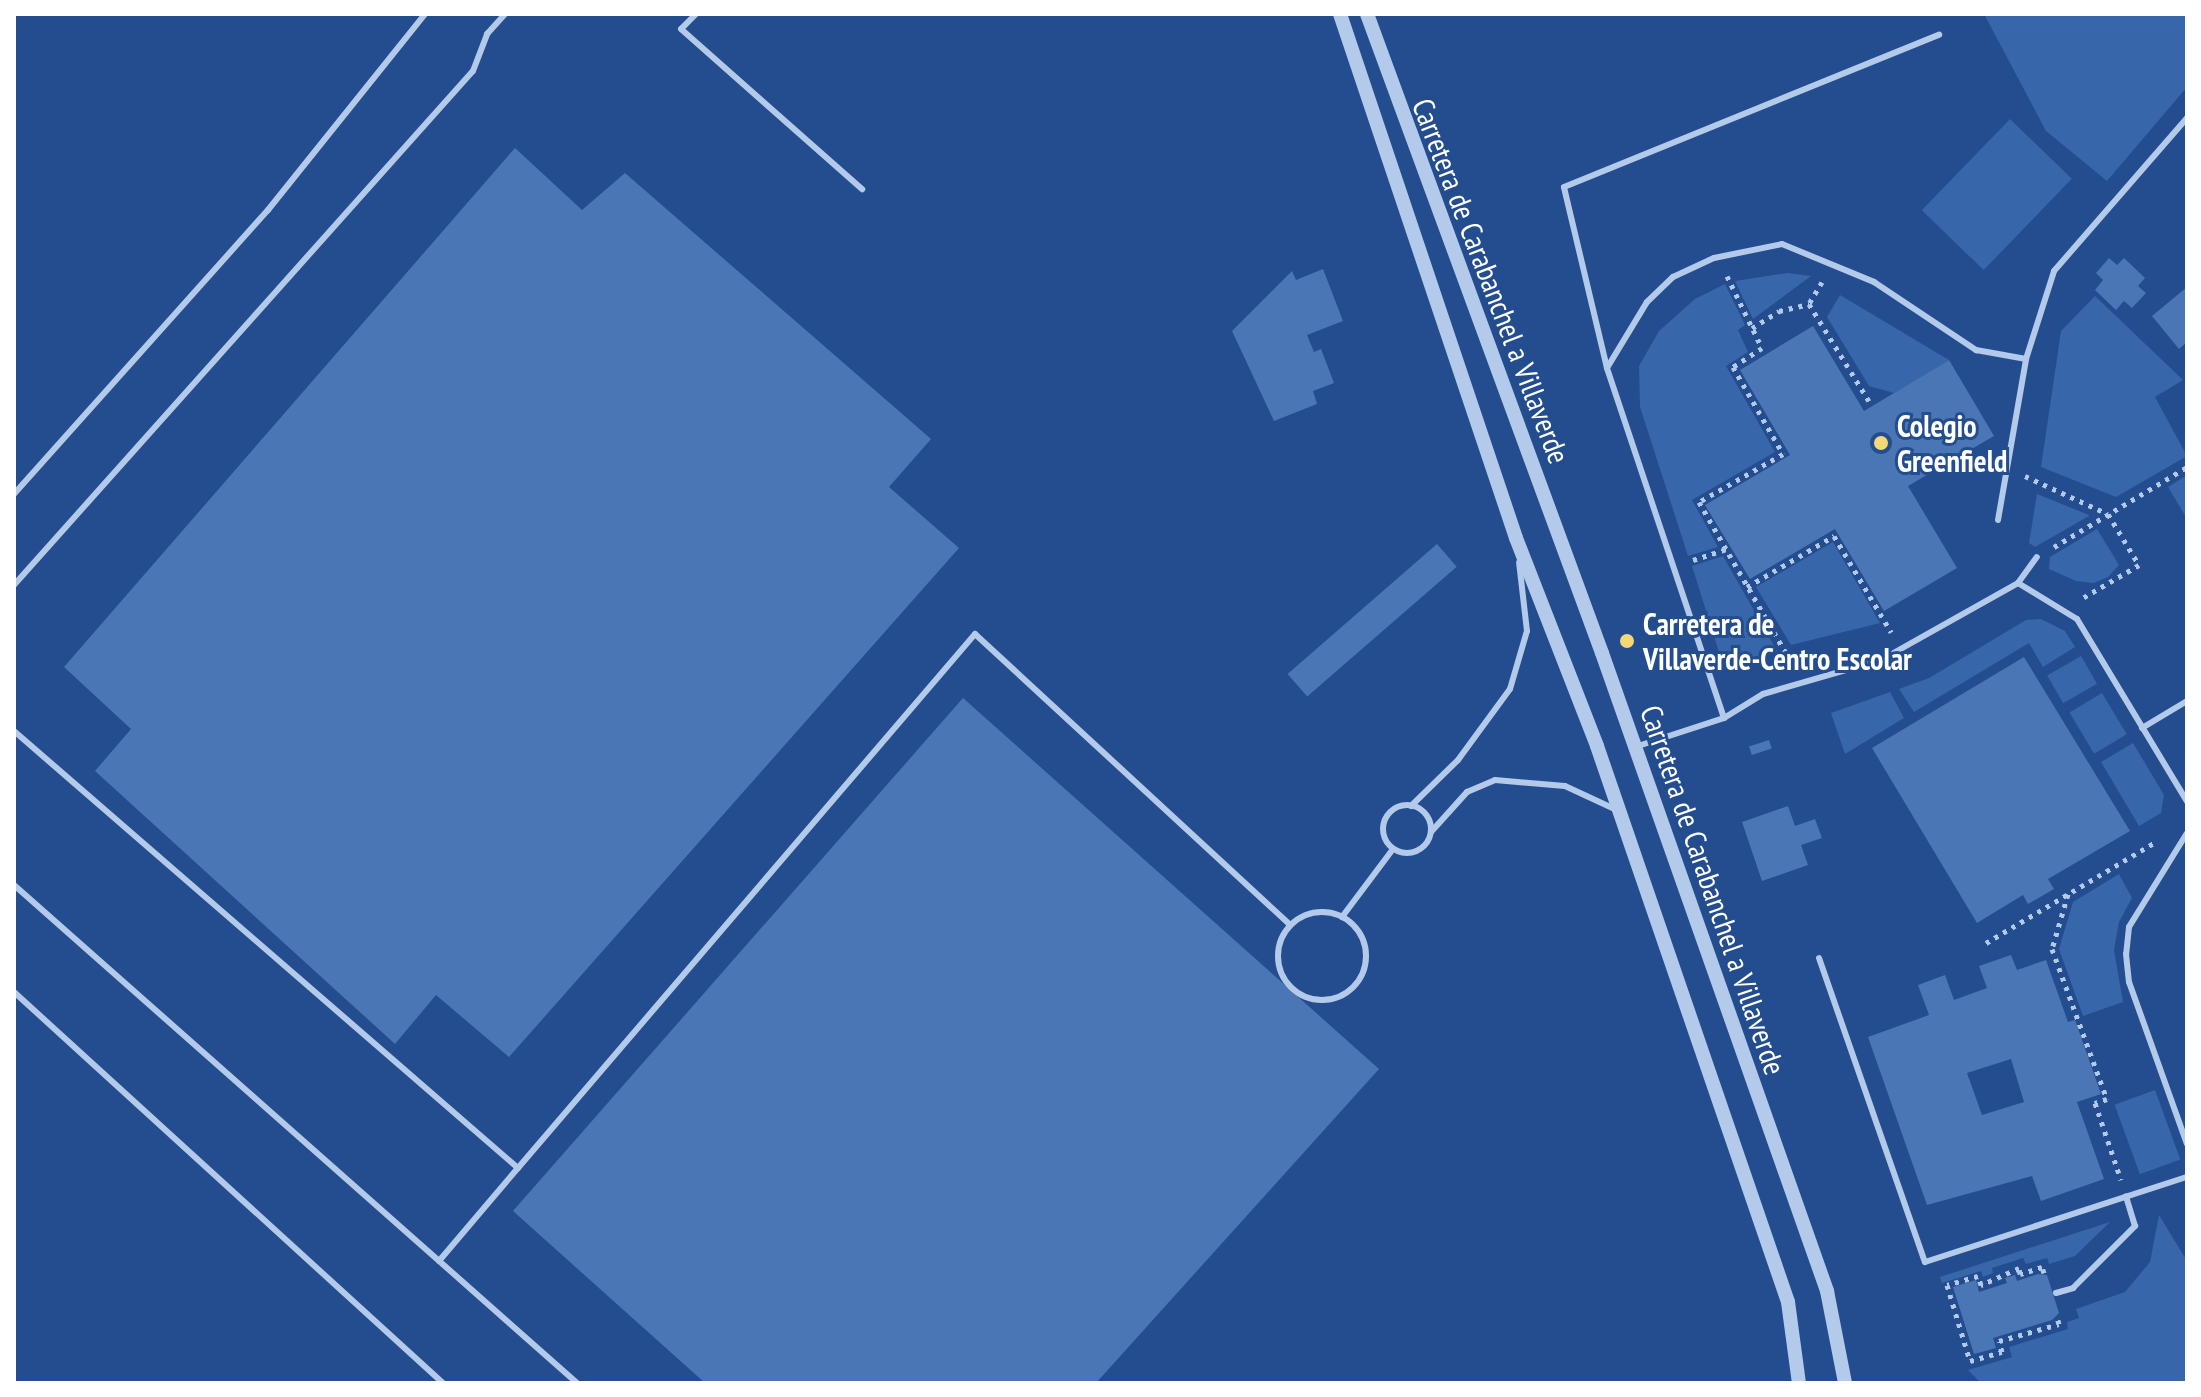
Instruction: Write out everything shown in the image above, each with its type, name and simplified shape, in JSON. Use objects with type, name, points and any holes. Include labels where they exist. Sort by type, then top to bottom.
[{"type":"street","name":"Carretera de Carabanchel a Villaverde","points":[[1340,14],[1516,538],[1618,810],[1788,1302],[1799,1383]]},
{"type":"street","name":"Carretera de Carabanchel a Villaverde","points":[[1367,14],[1635,747],[1827,1291],[1845,1383]]},
{"type":"lane","points":[[14,494],[268,210],[425,14]]},
{"type":"lane","points":[[14,585],[473,71],[487,34],[505,14]]},
{"type":"lane","points":[[696,14],[681,29],[862,189]]},
{"type":"lane","points":[[1724,718],[1607,368],[1564,187],[1939,35]]},
{"type":"lane","points":[[1998,520],[2026,359],[2054,271],[2187,118]]},
{"type":"lane","points":[[1607,368],[1647,302],[1673,277],[1718,257],[1782,244],[1874,282],[1976,350],[2026,359]]},
{"type":"lane","points":[[1516,538],[1527,631],[1510,689],[1458,760],[1411,806],[1393,810],[1383,823],[1384,839],[1393,849],[1416,852],[1467,792],[1495,780],[1565,786],[1618,810]]},
{"type":"lane","points":[[1635,747],[1724,718],[1763,694],[1881,660],[2018,583],[2037,557]]},
{"type":"lane","points":[[2018,583],[2077,619],[2187,801]]},
{"type":"lane","points":[[439,1261],[975,634],[1290,925]]},
{"type":"lane","points":[[2142,728],[2187,701]]},
{"type":"lane","points":[[14,731],[518,1168]]},
{"type":"lane","points":[[1411,806],[1423,812],[1431,832]]},
{"type":"lane","points":[[2187,833],[2129,927],[2126,954],[2129,982],[2187,1144]]},
{"type":"lane","points":[[1342,917],[1393,849]]},
{"type":"lane","points":[[14,885],[577,1383]]},
{"type":"lane","points":[[1309,913],[1342,917],[1359,932],[1367,960],[1354,987],[1327,1001],[1297,994],[1280,972],[1279,943],[1290,925],[1309,913]]},
{"type":"lane","points":[[1819,958],[1925,1262],[2187,1177]]},
{"type":"lane","points":[[14,992],[443,1383]]},
{"type":"lane","points":[[2056,1293],[2073,1288],[2135,1226],[2126,1196]]},
{"type":"path","points":[[1718,257],[1762,348],[1733,367],[1783,454],[1699,502],[1802,683]]},
{"type":"path","points":[[1752,328],[1779,311],[1809,304],[1832,264]]},
{"type":"path","points":[[1809,304],[1869,401]]},
{"type":"path","points":[[2037,557],[2187,467]]},
{"type":"path","points":[[2007,468],[2108,514],[2139,565],[2062,609]]},
{"type":"path","points":[[1747,587],[1834,536],[1901,648]]},
{"type":"path","points":[[1673,567],[1726,549]]},
{"type":"path","points":[[1986,943],[2159,839]]},
{"type":"path","points":[[2068,894],[2052,949],[2107,1099],[2095,1103],[2126,1196]]},
{"type":"path","points":[[2044,1273],[2042,1267],[2020,1274],[2019,1268],[1981,1285],[1978,1276],[1947,1285],[1970,1361],[2002,1352],[1999,1341],[2059,1324],[2057,1317]]},
{"type":"shaded area","points":[[1984,14],[2187,14],[2187,87],[2107,181],[2046,131]]},
{"type":"shaded area","points":[[2010,119],[2072,179],[1984,270],[1922,210]]},
{"type":"shaded area","points":[[1787,273],[1811,276],[1753,319],[1735,281]]},
{"type":"shaded area","points":[[1725,284],[1745,325],[1738,330],[1748,352],[1726,366],[1775,452],[1692,500],[1718,547],[1688,556],[1640,407],[1639,366],[1659,331],[1695,299]]},
{"type":"shaded area","points":[[1840,295],[1949,360],[1894,393],[1869,386],[1827,317]]},
{"type":"shaded area","points":[[2095,296],[2183,380],[2155,397],[2187,456],[2116,497],[2041,467],[2061,331]]},
{"type":"shaded area","points":[[2187,475],[2187,519],[2168,487]]},
{"type":"shaded area","points":[[2037,494],[2089,516],[2035,547],[2029,543]]},
{"type":"shaded area","points":[[2097,529],[2119,565],[2108,577],[2094,583],[2076,581],[2049,569],[2050,557]]},
{"type":"shaded area","points":[[1833,542],[1880,623],[1791,645],[1756,587]]},
{"type":"shaded area","points":[[1723,556],[1777,651],[1723,665],[1692,566]]},
{"type":"shaded area","points":[[2041,619],[2065,631],[2075,647],[2043,667],[2029,643],[1914,712],[1899,689],[1929,678],[2026,620]]},
{"type":"shaded area","points":[[2081,656],[2097,684],[2063,703],[2047,676]]},
{"type":"shaded area","points":[[1890,692],[1904,718],[1845,754],[1831,713]]},
{"type":"shaded area","points":[[2102,693],[2127,734],[2094,754],[2069,713]]},
{"type":"shaded area","points":[[2133,743],[2164,795],[2161,813],[2139,826],[2101,762]]},
{"type":"shaded area","points":[[2119,874],[2132,898],[2119,922],[2114,950],[2123,1002],[2083,1016],[2059,949],[2073,902]]},
{"type":"shaded area","points":[[2155,1090],[2180,1160],[2140,1174],[2115,1105]]},
{"type":"shaded area","points":[[2159,1215],[2187,1261],[2187,1383],[1981,1383],[1968,1370],[2012,1357],[2009,1347],[2068,1329],[2067,1322],[2079,1318],[2076,1309],[2125,1292],[2150,1262]]},
{"type":"shaded area","points":[[2110,1222],[2075,1256],[2049,1264],[2047,1258],[2026,1264],[2023,1258],[1992,1268],[1993,1273],[1983,1277],[1981,1271],[1942,1283],[1940,1277]]},
{"type":"building","points":[[515,148],[582,210],[625,173],[931,439],[889,487],[959,548],[509,1057],[436,995],[395,1044],[95,771],[131,729],[64,667]]},
{"type":"building","points":[[2109,258],[2117,265],[2124,258],[2145,278],[2138,286],[2146,293],[2132,308],[2124,301],[2116,310],[2095,290],[2103,280],[2096,273]]},
{"type":"building","points":[[1323,269],[1343,321],[1307,335],[1314,352],[1321,349],[1334,383],[1313,391],[1317,404],[1274,421],[1232,331],[1292,271],[1296,280]]},
{"type":"building","points":[[2187,287],[2187,342],[2179,349],[2152,316]]},
{"type":"building","points":[[1813,326],[1864,411],[1949,360],[1994,436],[1908,486],[1957,568],[1884,611],[1835,529],[1750,579],[1705,505],[1790,455],[1740,370]]},
{"type":"building","points":[[1437,544],[1457,567],[1307,697],[1288,674]]},
{"type":"building","points":[[2024,657],[2130,831],[2048,879],[2054,889],[2028,904],[2023,895],[1977,923],[1872,748]]},
{"type":"building","points":[[963,698],[1379,1069],[1096,1383],[705,1383],[513,1211]]},
{"type":"building","points":[[1769,740],[1772,749],[1752,755],[1749,746]]},
{"type":"building","points":[[1788,806],[1795,826],[1815,819],[1822,838],[1801,845],[1808,865],[1762,881],[1742,822]]},
{"type":"building","points":[[2011,955],[2017,970],[2046,960],[2068,1022],[2075,1020],[2101,1094],[2077,1102],[2104,1179],[2041,1201],[2032,1176],[1927,1205],[1868,1037],[1929,1015],[1918,985],[1945,975],[1954,1000],[1987,988],[1979,966]],"holes":[[[2011,1059],[2024,1102],[1982,1115],[1967,1073]]]},
{"type":"building","points":[[2038,1274],[2047,1275],[2059,1313],[2052,1320],[1993,1338],[1996,1348],[1974,1354],[1953,1287],[1976,1280],[1979,1292],[2007,1283],[2005,1278],[2015,1275],[2017,1281]]},
{"type":"place","name":"Colegio Greenfield","points":[[1881,443]]},
{"type":"place","name":"Carretera de Villaverde-Centro Escolar","points":[[1627,641]]}]
